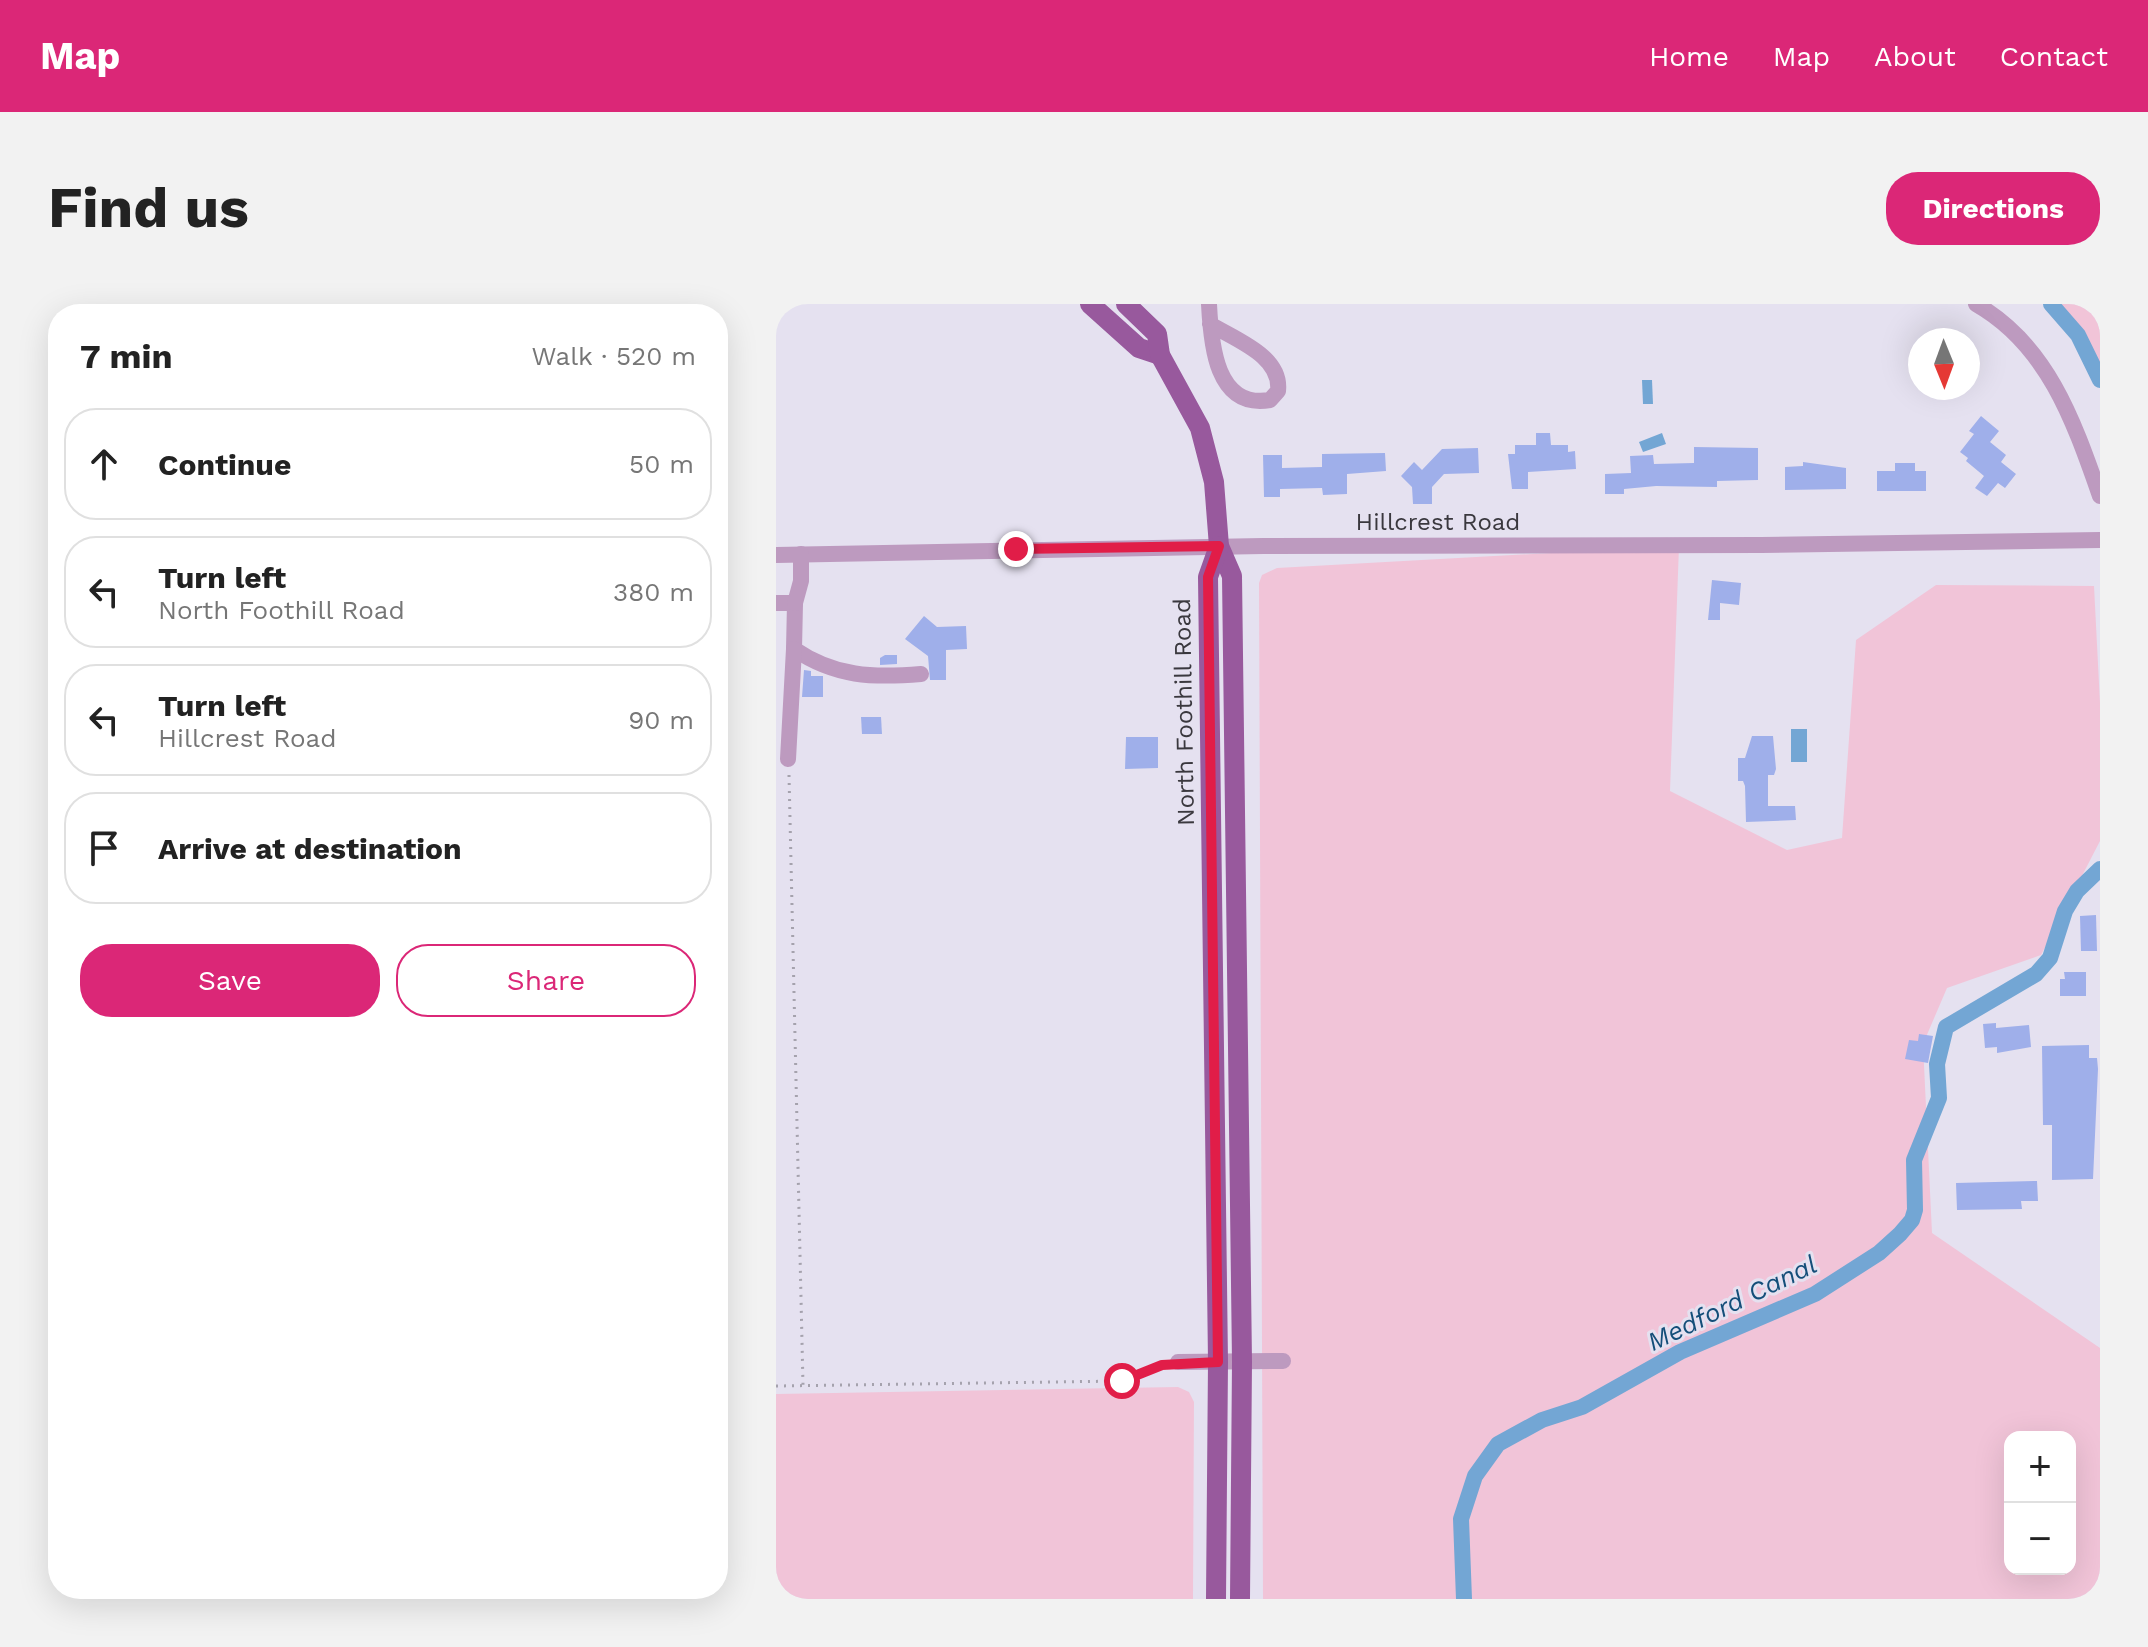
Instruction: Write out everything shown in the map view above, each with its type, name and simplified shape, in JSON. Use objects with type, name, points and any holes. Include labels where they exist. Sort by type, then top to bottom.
[{"type":"main road","points":[[1090,304],[1139,348],[1160,355]]},
{"type":"main road","points":[[1126,304],[1157,334],[1160,355],[1191,406],[1205,443],[1217,500],[1219,546]]},
{"type":"main road","name":"North Foothill Road","points":[[1216,1599],[1218,1362],[1208,577],[1219,546]]},
{"type":"main road","name":"North Foothill Road","points":[[1219,546],[1232,576],[1242,1362],[1240,1599]]},
{"type":"street","points":[[1209,304],[1210,324],[1216,359],[1227,388],[1240,399],[1270,400],[1278,391],[1279,382],[1267,359],[1210,324]]},
{"type":"street","points":[[1976,304],[2008,326],[2050,375],[2100,496]]},
{"type":"street","name":"Hillcrest Road","points":[[776,555],[1219,546],[1761,545],[2100,540]]},
{"type":"street","points":[[788,759],[795,603],[801,581],[801,554]]},
{"type":"street","points":[[776,603],[795,603]]},
{"type":"street","points":[[794,649],[817,665],[848,674],[886,677],[921,674]]},
{"type":"street","points":[[1178,1362],[1283,1361]]},
{"type":"path","points":[[788,759],[803,1385]]},
{"type":"path","points":[[776,1386],[1122,1381],[1178,1362]]},
{"type":"shaded area","points":[[2055,304],[2100,304],[2100,375],[2082,334]]},
{"type":"shaded area","points":[[1679,546],[1670,791],[1787,850],[1842,838],[1856,640],[1936,585],[2094,586],[2100,703],[2100,841],[2041,955],[1947,988],[1923,1044],[1932,1233],[2100,1348],[2100,1599],[1263,1599],[1259,583],[1262,575],[1277,568]]},
{"type":"shaded area","points":[[1178,1387],[1189,1392],[1194,1402],[1193,1599],[776,1599],[776,1394]]},
{"type":"water","points":[[1642,380],[1652,380],[1653,404],[1643,404]]},
{"type":"water","points":[[1662,433],[1666,444],[1643,452],[1639,442]]},
{"type":"water","points":[[1791,729],[1807,729],[1807,762],[1791,762]]},
{"type":"building","points":[[1981,416],[1999,431],[1990,442],[2006,455],[2001,462],[2016,474],[2005,488],[1998,483],[1987,496],[1975,488],[1984,476],[1960,452],[1974,434],[1969,431]]},
{"type":"building","points":[[1536,433],[1550,433],[1551,445],[1568,445],[1568,452],[1575,451],[1576,469],[1528,472],[1528,489],[1512,489],[1508,454],[1515,454],[1515,445],[1536,445]]},
{"type":"building","points":[[1694,447],[1758,448],[1758,480],[1717,481],[1717,487],[1656,486],[1624,489],[1624,494],[1605,494],[1605,474],[1631,473],[1630,456],[1653,455],[1654,464],[1694,463]]},
{"type":"building","points":[[1478,448],[1479,473],[1444,474],[1432,487],[1432,504],[1413,504],[1412,487],[1401,476],[1414,462],[1422,470],[1442,449]]},
{"type":"building","points":[[1385,453],[1386,471],[1347,474],[1347,494],[1323,495],[1322,488],[1280,489],[1280,497],[1264,497],[1263,455],[1282,455],[1282,468],[1322,467],[1322,454]]},
{"type":"building","points":[[1803,462],[1846,468],[1846,489],[1785,490],[1785,467],[1803,466]]},
{"type":"building","points":[[1895,463],[1915,463],[1915,471],[1926,471],[1926,491],[1877,491],[1877,471],[1895,471]]},
{"type":"building","points":[[1712,580],[1741,583],[1739,605],[1720,603],[1720,620],[1708,620]]},
{"type":"building","points":[[924,616],[937,627],[966,626],[967,649],[946,650],[946,680],[930,680],[928,656],[905,639]]},
{"type":"building","points":[[897,655],[897,664],[880,665],[880,658]]},
{"type":"building","points":[[804,670],[811,671],[811,676],[823,676],[823,697],[802,697]]},
{"type":"building","points":[[861,717],[881,717],[882,734],[862,734]]},
{"type":"building","points":[[1752,736],[1773,736],[1776,769],[1774,775],[1768,775],[1768,806],[1795,806],[1796,820],[1746,822],[1745,786],[1743,781],[1738,781],[1738,758],[1745,758]]},
{"type":"building","points":[[1126,737],[1158,737],[1158,768],[1125,769]]},
{"type":"building","points":[[2096,915],[2097,951],[2081,951],[2080,916]]},
{"type":"building","points":[[2064,972],[2086,972],[2086,996],[2060,996],[2060,979],[2065,979]]},
{"type":"building","points":[[1996,1023],[1996,1028],[2029,1025],[2031,1047],[1997,1053],[1997,1047],[1985,1048],[1983,1024]]},
{"type":"building","points":[[1919,1034],[1933,1036],[1928,1063],[1905,1059],[1909,1040],[1918,1041]]},
{"type":"building","points":[[2089,1045],[2089,1058],[2097,1058],[2098,1069],[2093,1179],[2052,1180],[2052,1125],[2043,1125],[2042,1046]]},
{"type":"building","points":[[2037,1181],[2038,1201],[2021,1201],[2022,1209],[1957,1210],[1956,1183]]},
{"type":"waterway","name":"Medford Canal","points":[[2051,304],[2078,335],[2100,380]]},
{"type":"waterway","name":"Medford Canal","points":[[1464,1599],[1461,1519],[1475,1476],[1498,1444],[1542,1420],[1582,1407],[1680,1352],[1815,1294],[1879,1253],[1900,1234],[1912,1220],[1915,1210],[1914,1160],[1939,1098],[1937,1064],[1946,1027],[2036,974],[2050,958],[2065,911],[2077,891],[2100,869]]},
{"type":"route","points":[[1016,549],[1219,546],[1208,577],[1218,1362],[1162,1365],[1122,1381]]}]
